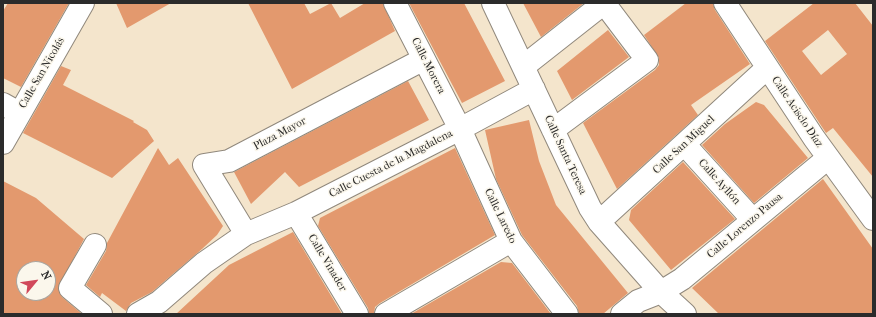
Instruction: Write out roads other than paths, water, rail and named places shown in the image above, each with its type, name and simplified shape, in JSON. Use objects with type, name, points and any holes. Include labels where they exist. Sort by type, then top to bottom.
[{"type":"street","name":"Calle Morera","points":[[395,3],[460,129]]},
{"type":"street","name":"Calle Santa Teresa","points":[[492,3],[599,222],[661,292],[685,314]]},
{"type":"street","points":[[524,66],[604,3],[647,60],[553,130]]},
{"type":"street","name":"Calle Acisclo Díaz","points":[[725,3],[828,158],[873,219]]},
{"type":"street","name":"Calle San Nicolás","points":[[3,143],[11,109],[75,6]]},
{"type":"street","name":"Plaza Mayor","points":[[246,234],[204,165],[229,161],[424,59]]},
{"type":"street","name":"Calle San Miguel","points":[[599,222],[685,145],[767,68]]},
{"type":"street","name":"Calle Cuesta de la Magdalena","points":[[138,314],[164,308],[204,263],[246,234],[296,213],[460,129],[534,89]]},
{"type":"street","name":"Calle Laredo","points":[[460,129],[511,241],[567,314]]},
{"type":"street","name":"Calle Ayllón","points":[[685,145],[753,220]]},
{"type":"street","name":"Calle Lorenzo Pausa","points":[[622,314],[638,301],[661,292],[682,279],[828,158]]},
{"type":"street","name":"Calle Vinader","points":[[296,213],[357,314]]},
{"type":"street","points":[[386,314],[511,241]]},
{"type":"street","points":[[95,245],[70,288],[101,314]]}]
